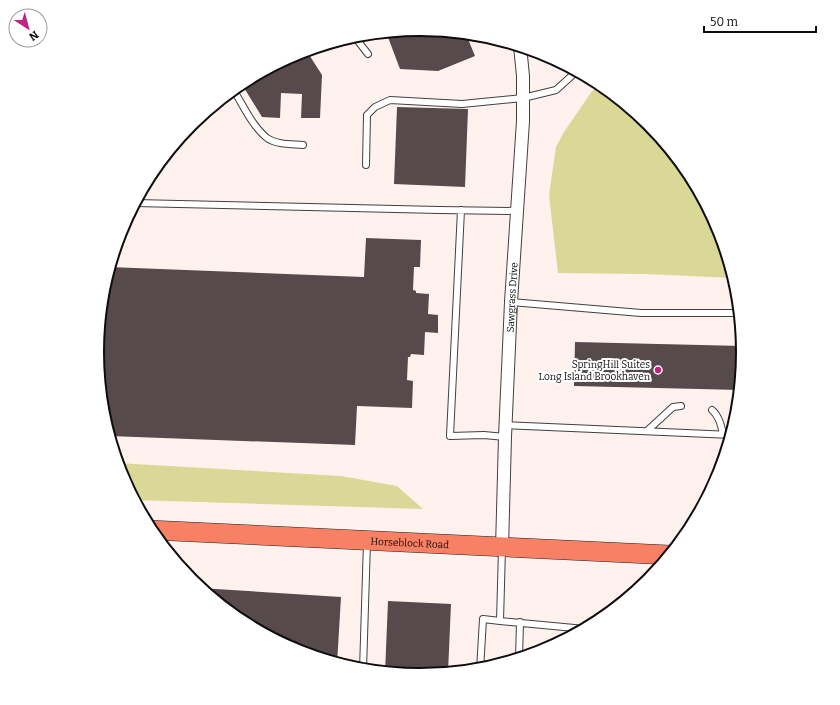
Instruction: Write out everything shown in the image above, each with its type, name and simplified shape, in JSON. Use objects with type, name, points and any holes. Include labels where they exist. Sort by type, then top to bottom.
[{"type":"main road","name":"Horseblock Road","points":[[159,530],[502,548],[659,560]]},
{"type":"street","name":"Sawgrass Drive","points":[[502,548],[505,431],[511,302],[518,211],[523,98],[521,53]]},
{"type":"lane","points":[[359,42],[368,54]]},
{"type":"lane","points":[[366,164],[367,115],[375,106],[390,100],[462,104],[523,98],[556,90],[572,75]]},
{"type":"lane","points":[[236,94],[256,126],[268,139],[283,144],[304,145]]},
{"type":"lane","points":[[141,203],[518,211]]},
{"type":"lane","points":[[461,210],[450,436],[484,435],[505,431],[648,430],[723,434],[721,423],[716,413],[712,410]]},
{"type":"lane","points":[[511,302],[641,313],[734,313]]},
{"type":"lane","points":[[648,430],[673,407],[681,406]]},
{"type":"lane","points":[[363,664],[367,541]]},
{"type":"lane","points":[[500,621],[502,548]]},
{"type":"lane","points":[[480,663],[483,620],[576,628]]},
{"type":"lane","points":[[519,653],[520,622]]},
{"type":"shaded area","points":[[595,89],[613,101],[644,129],[671,160],[694,194],[704,213],[720,251],[727,278],[644,274],[558,273],[549,195],[556,147],[564,132]]},
{"type":"shaded area","points":[[124,463],[341,476],[397,486],[423,509],[140,500]]},
{"type":"building","points":[[420,36],[468,40],[475,56],[438,71],[400,69],[388,38]]},
{"type":"building","points":[[310,56],[322,75],[320,118],[301,118],[302,94],[281,93],[280,118],[262,117],[245,89],[262,78]]},
{"type":"building","points":[[397,107],[468,109],[465,187],[394,184]]},
{"type":"building","points":[[366,238],[421,240],[420,267],[414,267],[413,290],[416,291],[416,293],[429,294],[428,314],[438,315],[438,333],[425,332],[424,355],[411,354],[410,357],[408,357],[407,380],[413,381],[412,408],[357,406],[355,445],[115,436],[106,394],[104,373],[104,332],[106,311],[115,267],[364,277]]},
{"type":"building","name":"SpringHill Suites Long Island Brookhaven","points":[[575,342],[736,346],[734,390],[574,386]]},
{"type":"building","points":[[210,589],[341,597],[337,658],[299,645],[262,627],[227,604]]},
{"type":"building","points":[[388,601],[451,604],[448,667],[420,669],[385,667]]},
{"type":"place","name":"SpringHill Suites Long Island Brookhaven","points":[[658,370]]}]
